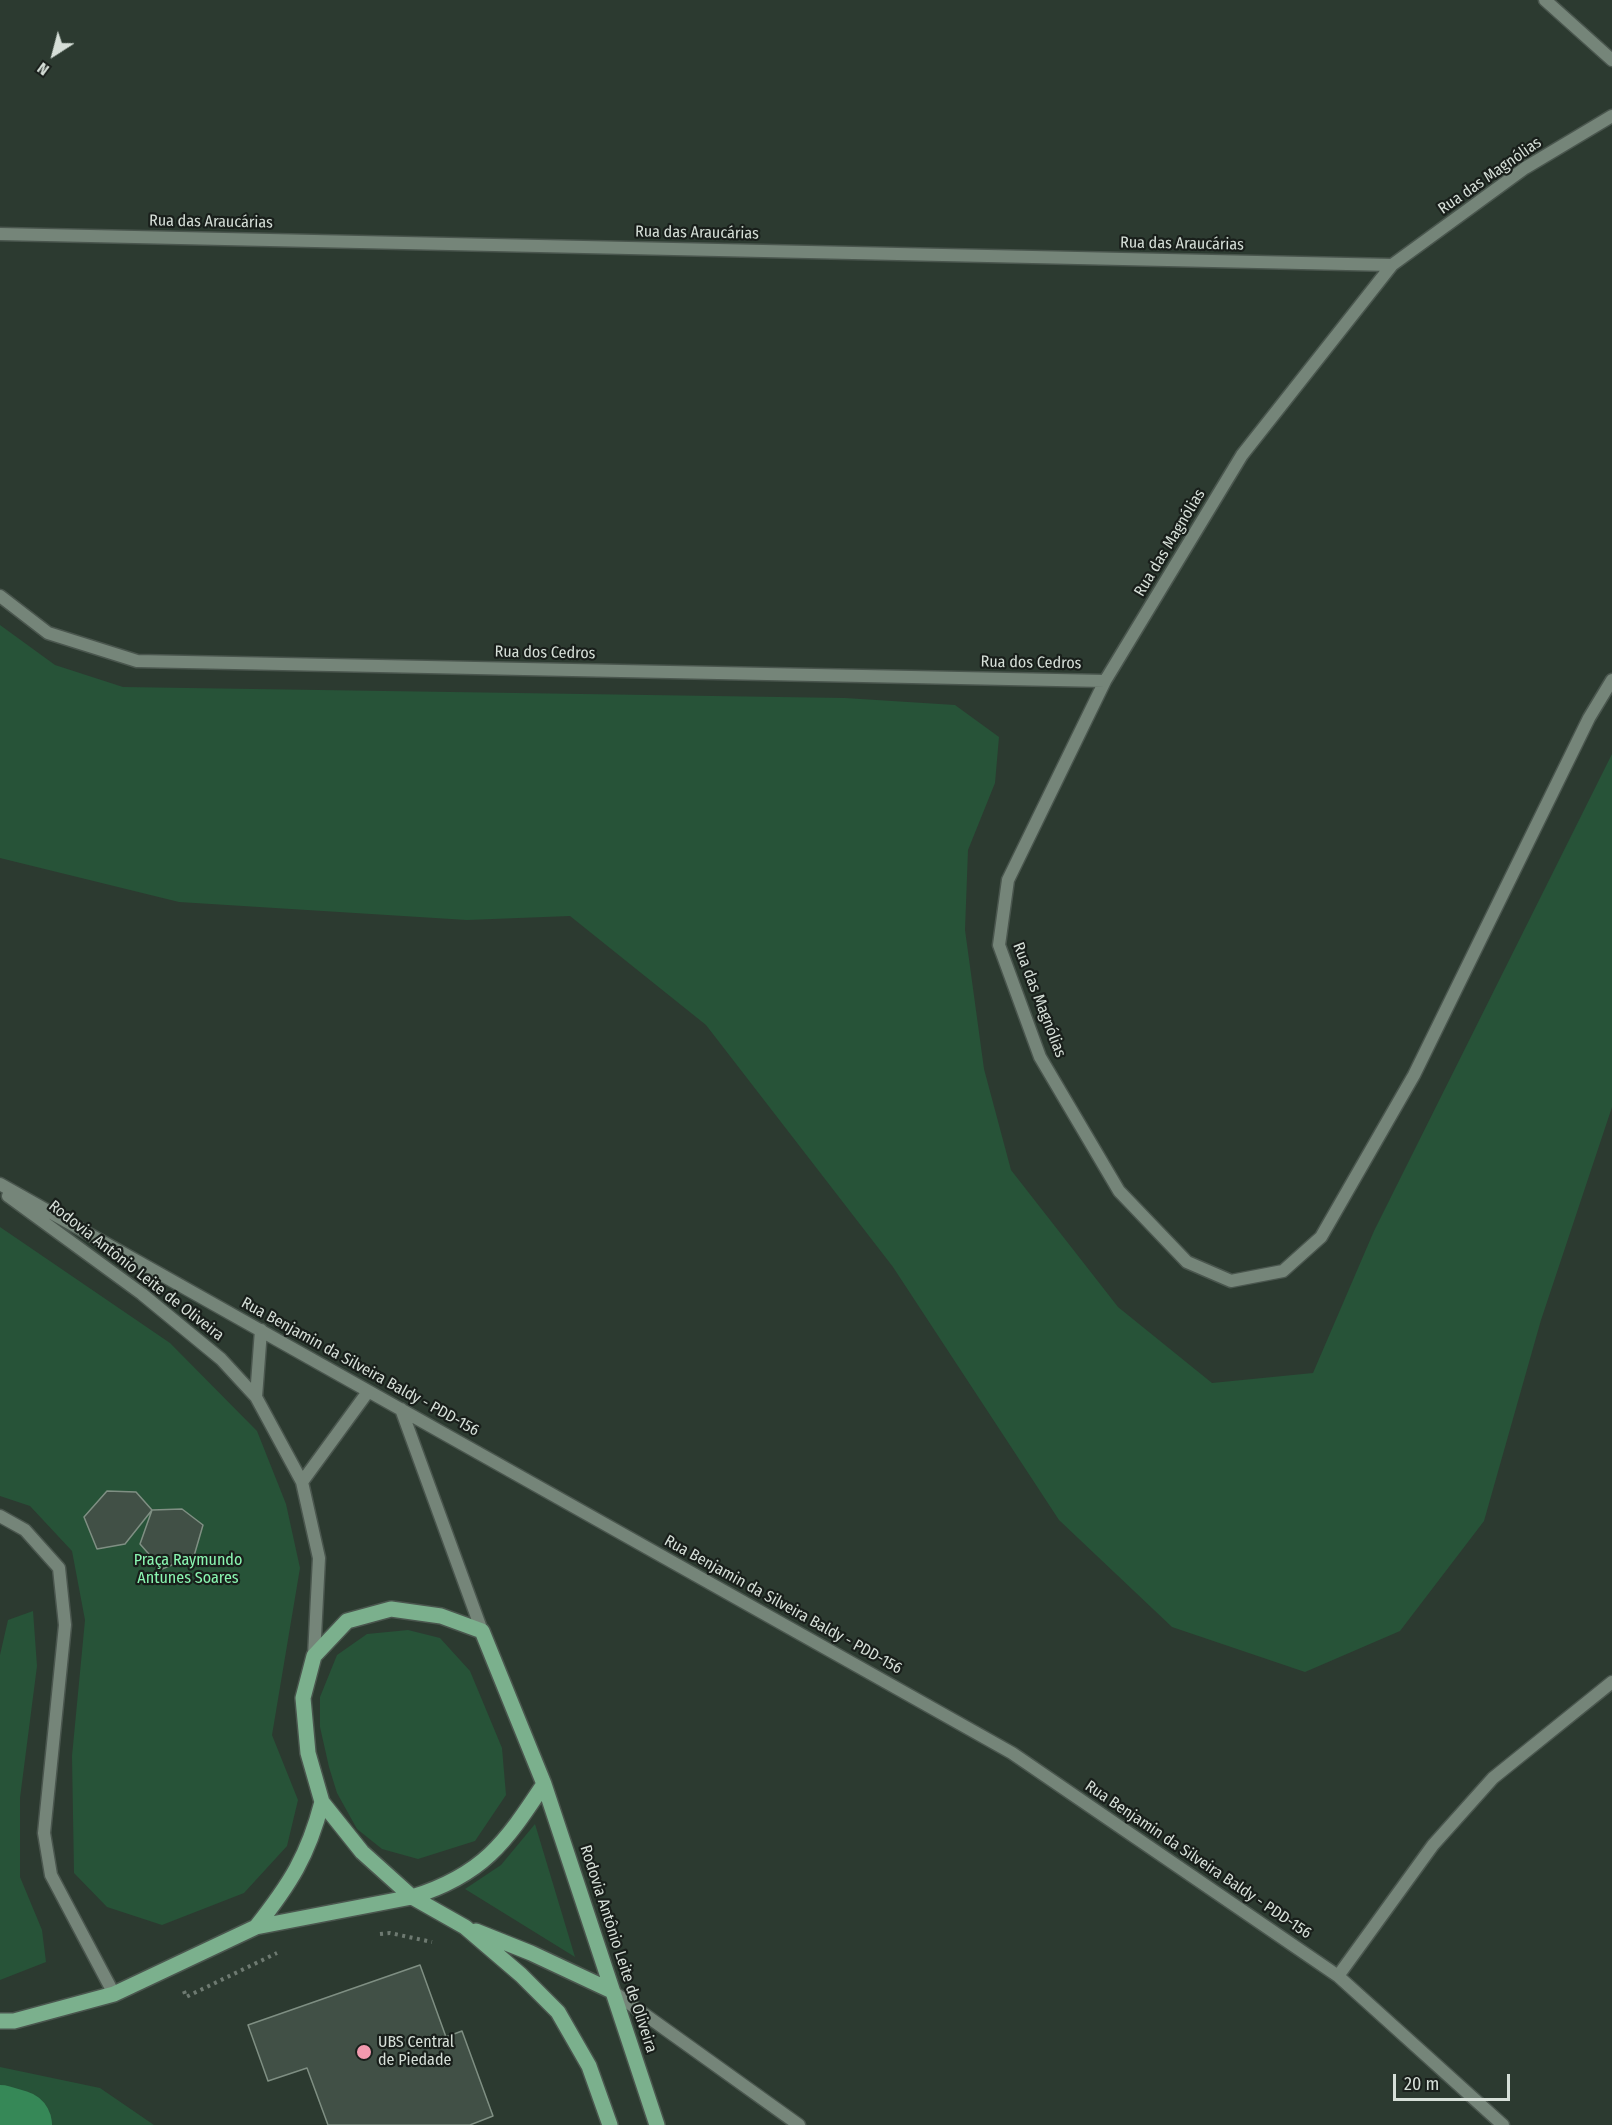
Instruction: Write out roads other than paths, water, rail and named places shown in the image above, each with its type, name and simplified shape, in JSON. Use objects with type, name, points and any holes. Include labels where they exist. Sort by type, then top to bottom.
[{"type":"main road","name":"Rodovia Antônio Leite de Oliveira","points":[[610,2125],[590,2066],[558,2012],[521,1975],[465,1927],[412,1897],[362,1852],[322,1802],[308,1753],[303,1698],[314,1656],[347,1621],[391,1609],[441,1616],[482,1631],[544,1784],[657,2125]]},
{"type":"main road","points":[[0,2021],[14,2021],[114,1994],[256,1927],[412,1897],[444,1887],[482,1863],[515,1829],[544,1784]]},
{"type":"main road","points":[[256,1927],[300,1867],[314,1832],[322,1802]]},
{"type":"main road","points":[[465,1927],[531,1953],[612,1991]]},
{"type":"street","points":[[1545,0],[1612,60]]},
{"type":"street","name":"Rua das Magnólias","points":[[1612,116],[1525,168],[1392,266],[1242,455],[1105,681],[1008,880],[999,945],[1040,1058],[1119,1191],[1188,1262],[1232,1281],[1283,1271],[1321,1237],[1414,1075],[1589,718],[1612,680]]},
{"type":"street","name":"Rua das Araucárias","points":[[0,234],[1392,266]]},
{"type":"street","name":"Rua dos Cedros","points":[[0,596],[48,633],[137,661],[1105,681]]},
{"type":"street","name":"Rua Benjamin da Silveira Baldy - PDD-156","points":[[0,1184],[261,1330],[367,1393],[401,1409],[1012,1753],[1338,1976],[1503,2125]]},
{"type":"street","name":"Rodovia Antônio Leite de Oliveira","points":[[0,1190],[142,1294],[221,1359],[255,1397],[302,1482],[319,1558],[314,1656]]},
{"type":"street","points":[[255,1397],[261,1330]]},
{"type":"street","points":[[302,1482],[367,1393]]},
{"type":"street","name":"Rodovia Antônio Leite de Oliveira","points":[[401,1409],[482,1631]]},
{"type":"street","points":[[0,1516],[25,1530],[59,1568],[65,1625],[44,1833],[51,1875],[114,1994]]},
{"type":"street","points":[[1338,1976],[1433,1845],[1493,1778],[1612,1682]]},
{"type":"street","points":[[612,1991],[799,2125]]},
{"type":"waterway","points":[[0,2120],[17,2125]]},
{"type":"place","name":"UBS Central de Piedade","points":[[364,2052]]},
{"type":"park label","name":"Praça Raymundo Antunes Soares","points":[[188,1570]]}]
